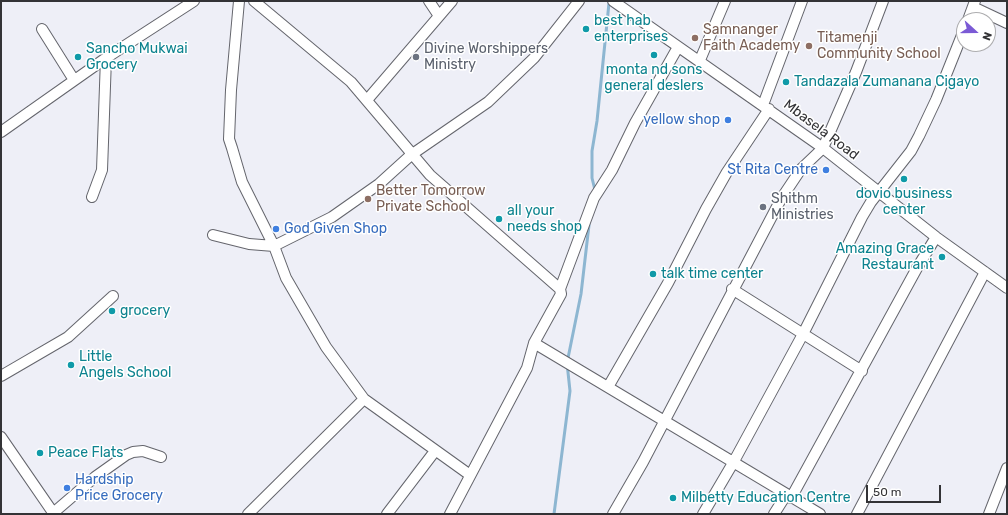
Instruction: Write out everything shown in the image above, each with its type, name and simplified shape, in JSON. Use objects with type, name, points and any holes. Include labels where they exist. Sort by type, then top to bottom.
[{"type":"street","points":[[1,132],[106,58],[194,1]]},
{"type":"street","points":[[239,1],[231,90],[229,139],[242,182],[274,246],[286,278],[326,347],[364,399],[470,475]]},
{"type":"street","points":[[254,1],[351,82],[411,155],[453,197],[560,289]]},
{"type":"street","points":[[429,1],[440,16]]},
{"type":"street","points":[[367,100],[452,1]]},
{"type":"street","points":[[213,235],[248,244],[274,246],[332,216],[379,184],[411,155],[463,120],[507,85],[534,58],[579,1]]},
{"type":"street","points":[[700,60],[725,1]]},
{"type":"street","points":[[608,388],[668,283],[709,203],[766,107],[802,1]]},
{"type":"street","points":[[612,514],[643,462],[732,289],[792,180],[823,148],[851,85],[883,1]]},
{"type":"street","name":"Mbasela Road","points":[[617,2],[678,47],[700,60],[823,148],[878,193],[1007,288]]},
{"type":"street","points":[[974,4],[1007,23]]},
{"type":"street","points":[[42,30],[74,80]]},
{"type":"street","points":[[450,514],[527,368],[534,343],[558,300],[560,289],[594,198],[612,170],[678,47]]},
{"type":"street","points":[[703,514],[733,463],[803,334],[862,217],[878,193],[911,152],[920,136],[956,50]]},
{"type":"street","points":[[92,197],[102,170],[106,58]]},
{"type":"street","points":[[774,514],[789,496],[862,371],[917,268],[936,237]]},
{"type":"street","points":[[857,514],[985,272]]},
{"type":"street","points":[[732,289],[862,371]]},
{"type":"street","points":[[1,376],[68,337],[113,296]]},
{"type":"street","points":[[534,343],[820,514]]},
{"type":"street","points":[[248,514],[364,399]]},
{"type":"street","points":[[1,437],[53,514],[94,477],[126,455],[133,452],[143,451],[161,457]]},
{"type":"street","points":[[387,514],[435,451]]},
{"type":"street","points":[[989,514],[1007,468]]},
{"type":"waterway","points":[[595,190],[592,178],[592,151],[597,121],[609,3]]},
{"type":"waterway","points":[[554,514],[570,391],[567,363],[581,294],[589,225]]},
{"type":"place","name":"best hab enterprises","points":[[586,29]]},
{"type":"place","name":"Samnanger Faith Academy","points":[[695,38]]},
{"type":"place","name":"Titamenji Community School","points":[[809,46]]},
{"type":"place","name":"monta nd sons general deslers","points":[[654,55]]},
{"type":"place","name":"Sancho Mukwai Grocery","points":[[78,57]]},
{"type":"place","name":"Divine Worshippers Ministry","points":[[416,57]]},
{"type":"place","name":"Tandazala Zumanana Cigayo","points":[[786,82]]},
{"type":"place","name":"yellow shop","points":[[728,120]]},
{"type":"place","name":"St Rita Centre","points":[[826,170]]},
{"type":"place","name":"dovio business center","points":[[904,179]]},
{"type":"place","name":"Better Tomorrow Private School","points":[[368,199]]},
{"type":"place","name":"Shithm Ministries","points":[[763,207]]},
{"type":"place","name":"all your needs shop","points":[[499,219]]},
{"type":"place","name":"God Given Shop","points":[[276,229]]},
{"type":"place","name":"Amazing Grace Restaurant","points":[[942,257]]},
{"type":"place","name":"talk time center","points":[[653,274]]},
{"type":"place","name":"grocery","points":[[112,311]]},
{"type":"place","name":"Little Angels School","points":[[71,365]]},
{"type":"place","name":"Peace Flats","points":[[40,453]]},
{"type":"place","name":"Hardship Price Grocery","points":[[67,488]]},
{"type":"place","name":"Milbetty Education Centre","points":[[673,498]]}]
